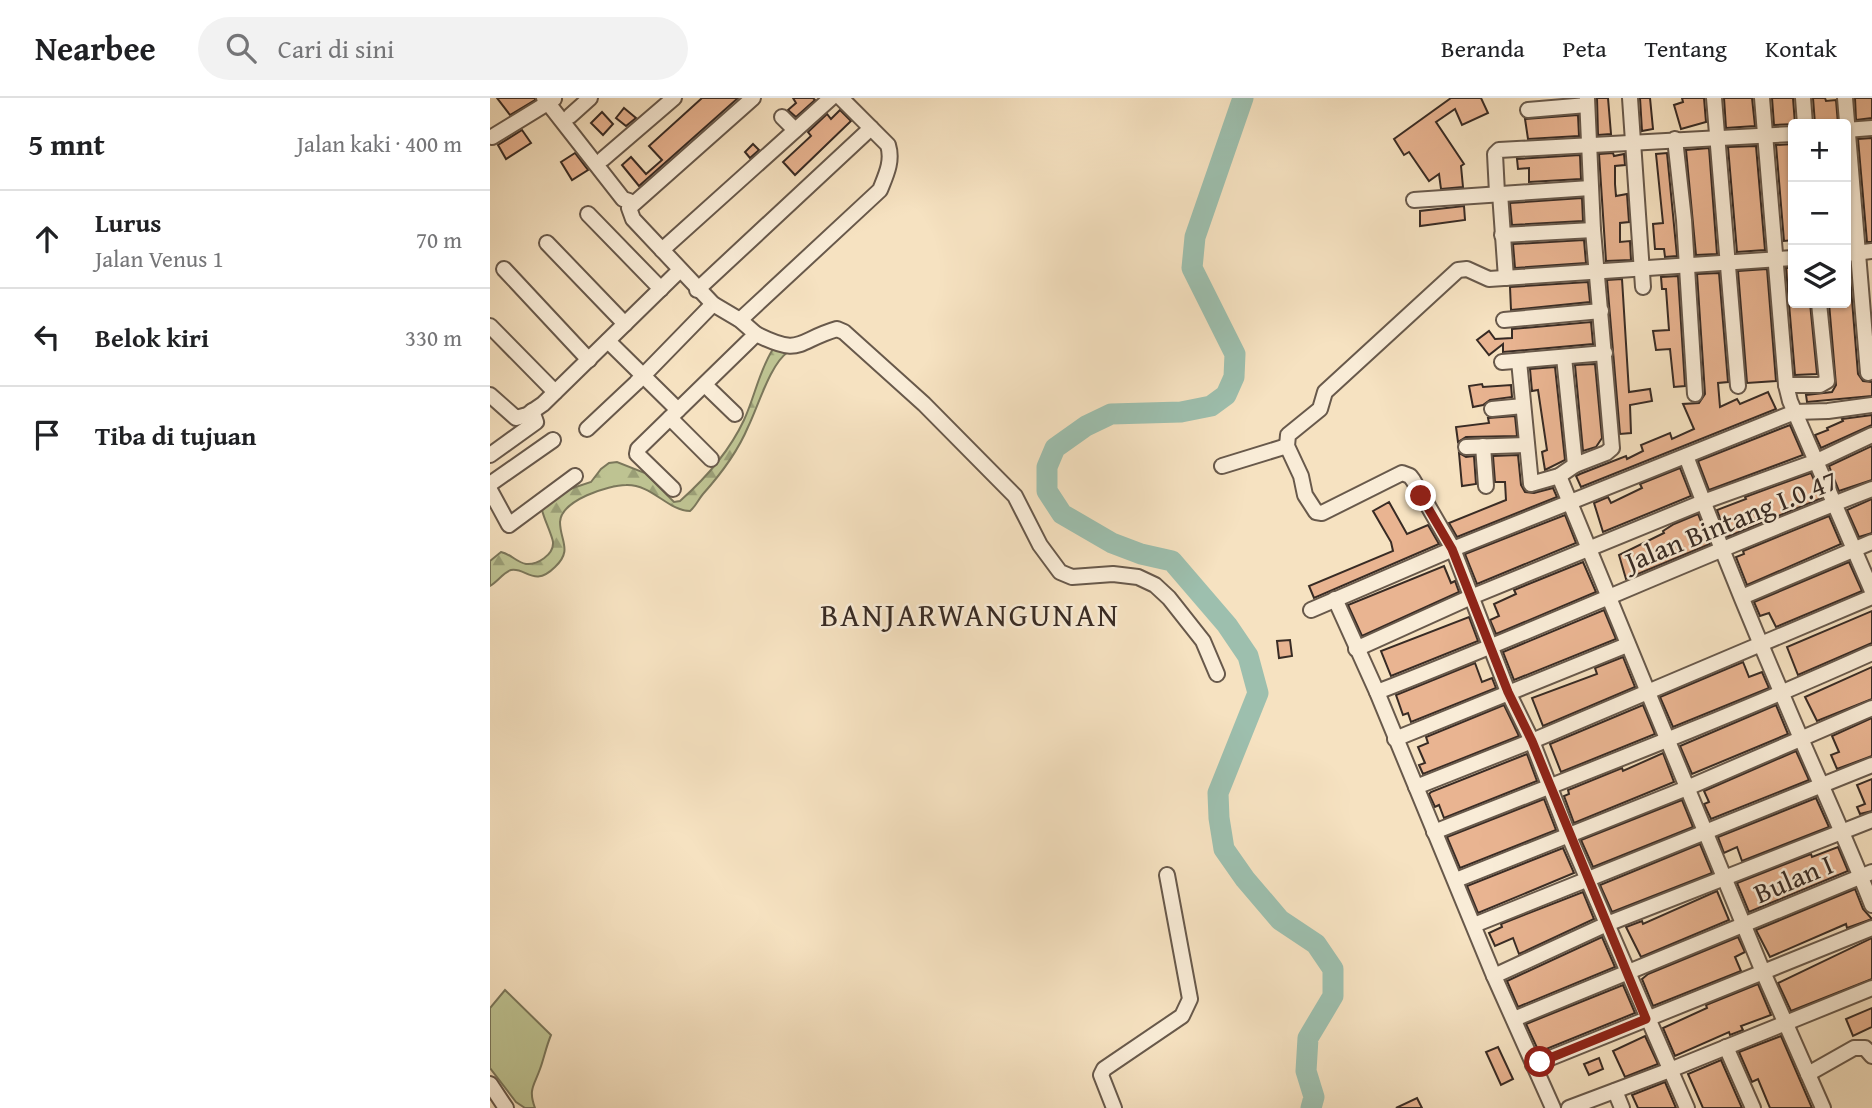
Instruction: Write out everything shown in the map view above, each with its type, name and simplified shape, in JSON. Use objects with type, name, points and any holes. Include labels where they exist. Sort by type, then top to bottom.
[{"type":"street","points":[[570,116],[590,98]]},
{"type":"street","points":[[603,159],[674,98]]},
{"type":"street","points":[[753,98],[631,202],[629,208],[633,219],[697,290],[756,334],[779,345],[792,346],[805,344],[837,329],[844,332],[924,404],[1016,496],[1040,545],[1060,572],[1072,577],[1113,574],[1138,577],[1155,585],[1176,606],[1203,641],[1217,674]]},
{"type":"street","points":[[662,250],[831,98]]},
{"type":"street","points":[[740,320],[880,190],[888,170],[891,153],[888,145],[841,98]]},
{"type":"street","points":[[1630,98],[1643,287]]},
{"type":"street","points":[[1714,98],[1738,386]]},
{"type":"street","points":[[1762,98],[1773,260],[1786,385],[1872,591]]},
{"type":"street","points":[[1803,98],[1805,119]]},
{"type":"street","points":[[1845,98],[1846,119]]},
{"type":"street","points":[[551,99],[570,116],[629,195],[631,202]]},
{"type":"street","points":[[551,99],[623,199],[631,202]]},
{"type":"street","points":[[492,139],[551,99]]},
{"type":"street","points":[[1519,361],[1531,484],[1559,476],[1575,465],[1606,453],[1613,446],[1593,230],[1587,101],[1528,110]]},
{"type":"street","points":[[782,117],[795,130]]},
{"type":"street","points":[[697,290],[871,128]]},
{"type":"street","points":[[1851,130],[1872,128]]},
{"type":"street","points":[[1506,278],[1495,162],[1495,154],[1499,150],[1788,134]]},
{"type":"street","points":[[1675,139],[1687,265],[1695,394]]},
{"type":"street","points":[[1851,175],[1868,373]]},
{"type":"street","points":[[1413,200],[1590,188]]},
{"type":"street","points":[[588,214],[661,289]]},
{"type":"street","points":[[1502,234],[1593,230]]},
{"type":"street","points":[[547,243],[625,324]]},
{"type":"street","points":[[1687,1108],[1646,1019],[1532,741],[1508,692],[1452,549],[1413,480],[1402,473],[1322,513],[1316,512],[1305,495],[1301,476],[1287,446],[1288,435],[1320,409],[1325,392],[1458,270],[1467,270],[1489,279],[1788,258]]},
{"type":"street","points":[[504,269],[589,359]]},
{"type":"street","points":[[491,398],[516,418],[532,411],[555,392],[680,270]]},
{"type":"street","points":[[586,429],[643,376],[713,304]]},
{"type":"street","points":[[1786,385],[1821,385],[1827,380],[1820,308]]},
{"type":"street","points":[[1504,320],[1601,311]]},
{"type":"street","points":[[490,326],[555,392]]},
{"type":"street","points":[[673,489],[637,451],[756,334]]},
{"type":"street","points":[[608,341],[643,376],[711,459]]},
{"type":"street","points":[[1502,362],[1605,353]]},
{"type":"street","points":[[1564,357],[1575,465]]},
{"type":"street","points":[[705,384],[735,414]]},
{"type":"street","points":[[1311,610],[1452,549],[1795,412],[1872,405]]},
{"type":"street","points":[[1492,409],[1524,406]]},
{"type":"street","points":[[490,455],[536,422],[532,411]]},
{"type":"street","points":[[1356,649],[1471,597],[1703,502],[1817,461],[1872,435]]},
{"type":"street","points":[[490,484],[553,440]]},
{"type":"street","points":[[1466,447],[1527,445]]},
{"type":"street","points":[[1222,466],[1287,446]]},
{"type":"street","points":[[1483,446],[1486,486]]},
{"type":"street","points":[[1686,456],[1782,694],[1822,785],[1866,874],[1872,905]]},
{"type":"street","points":[[490,490],[509,525],[575,476]]},
{"type":"street","points":[[1559,476],[1763,972],[1823,1108]]},
{"type":"street","name":"Jalan Bintang I.0.47","points":[[1377,692],[1490,648],[1721,548],[1872,489]]},
{"type":"street","points":[[1742,597],[1872,542]]},
{"type":"street","points":[[1416,787],[1532,741],[1872,597]]},
{"type":"street","points":[[1335,599],[1377,692],[1494,976],[1553,1108]]},
{"type":"street","points":[[1395,738],[1627,645]]},
{"type":"street","points":[[1434,832],[1782,694],[1872,653]]},
{"type":"street","points":[[1456,880],[1687,788],[1872,708]]},
{"type":"street","points":[[1474,925],[1872,765]]},
{"type":"street","points":[[1494,976],[1607,924],[1872,820]]},
{"type":"street","name":"Bulan I","points":[[1514,1019],[1866,874]]},
{"type":"street","points":[[1114,1108],[1101,1074],[1104,1069],[1182,1016],[1190,999],[1167,875]]},
{"type":"street","points":[[1533,1065],[1872,928]]},
{"type":"street","points":[[1569,1108],[1872,988]]},
{"type":"street","points":[[1726,1047],[1753,1108]]},
{"type":"street","points":[[1808,1074],[1854,1048],[1865,1048],[1872,1056]]},
{"type":"street","points":[[490,1084],[506,1108]]},
{"type":"street","points":[[1615,1091],[1622,1108]]},
{"type":"green space","points":[[773,349],[788,352],[770,376],[734,454],[690,511],[674,507],[635,486],[618,486],[587,495],[562,514],[560,522],[564,550],[555,567],[541,576],[511,570],[490,586],[490,561],[501,552],[526,564],[540,561],[548,555],[553,542],[542,510],[564,491],[591,482],[609,463],[617,462],[645,473],[674,502],[680,501],[708,474],[731,443],[744,420]]},
{"type":"green space","points":[[505,990],[551,1035],[533,1088],[535,1108],[525,1108],[516,1102],[490,1068],[490,1008]]},
{"type":"building","points":[[497,98],[535,98],[535,100],[510,115]]},
{"type":"building","points":[[702,98],[738,98],[639,186],[622,165],[631,157],[646,174],[662,160],[649,146]]},
{"type":"building","points":[[793,98],[815,100],[796,117],[788,110],[796,103]]},
{"type":"building","points":[[1451,98],[1481,98],[1488,113],[1462,125],[1455,109],[1436,122],[1464,164],[1461,166],[1463,187],[1441,189],[1439,174],[1429,181],[1409,152],[1404,155],[1394,139]]},
{"type":"building","points":[[1597,98],[1608,98],[1611,134],[1598,135]]},
{"type":"building","points":[[1640,98],[1650,98],[1653,129],[1642,131]]},
{"type":"building","points":[[1682,98],[1704,98],[1706,122],[1681,129],[1674,105],[1683,102]]},
{"type":"building","points":[[1724,98],[1752,98],[1755,126],[1726,128]]},
{"type":"building","points":[[1772,98],[1793,98],[1795,119],[1788,119],[1788,124],[1774,125]]},
{"type":"building","points":[[1813,98],[1836,100],[1838,119],[1815,119]]},
{"type":"building","points":[[1855,98],[1872,98],[1872,118],[1856,120]]},
{"type":"building","points":[[624,108],[636,118],[626,126],[616,118]]},
{"type":"building","points":[[840,110],[851,121],[795,175],[783,162],[811,136],[808,132],[827,114],[831,119]]},
{"type":"building","points":[[602,112],[613,124],[603,135],[591,123]]},
{"type":"building","points":[[1578,115],[1579,136],[1528,139],[1525,119]]},
{"type":"building","points":[[522,130],[531,143],[506,159],[498,145]]},
{"type":"building","points":[[1872,138],[1872,242],[1867,242],[1858,139]]},
{"type":"building","points":[[753,144],[759,150],[750,158],[745,152]]},
{"type":"building","points":[[1788,144],[1788,241],[1784,241],[1776,145]]},
{"type":"building","points":[[1756,146],[1765,250],[1737,252],[1728,147]]},
{"type":"building","points":[[1709,148],[1717,254],[1696,255],[1686,150]]},
{"type":"building","points":[[575,153],[588,170],[572,180],[561,162]]},
{"type":"building","points":[[1613,153],[1614,156],[1624,154],[1625,165],[1615,166],[1615,184],[1616,196],[1627,194],[1629,222],[1620,223],[1620,242],[1630,241],[1631,260],[1606,261],[1599,154]]},
{"type":"building","points":[[1667,153],[1677,256],[1665,257],[1664,249],[1655,249],[1653,224],[1663,223],[1656,154]]},
{"type":"building","points":[[1580,155],[1581,179],[1529,182],[1529,168],[1518,169],[1517,159]]},
{"type":"building","points":[[1582,198],[1583,221],[1512,225],[1510,203]]},
{"type":"building","points":[[1464,206],[1465,220],[1420,226],[1420,211]]},
{"type":"building","points":[[1584,240],[1586,263],[1515,268],[1513,244]]},
{"type":"building","points":[[1767,269],[1776,381],[1747,383],[1738,271]]},
{"type":"building","points":[[1719,273],[1728,382],[1718,383],[1720,407],[1737,399],[1740,404],[1768,392],[1776,409],[1581,487],[1576,476],[1626,456],[1627,459],[1643,451],[1641,445],[1670,433],[1672,439],[1694,429],[1683,404],[1699,403],[1705,394],[1697,274]]},
{"type":"building","points":[[1678,276],[1685,386],[1674,387],[1670,349],[1656,350],[1653,331],[1669,330],[1666,289],[1662,289],[1661,277]]},
{"type":"building","points":[[1622,279],[1629,392],[1650,389],[1652,401],[1630,405],[1631,433],[1620,434],[1607,280]]},
{"type":"building","points":[[1588,282],[1590,302],[1511,310],[1510,287]]},
{"type":"building","points":[[1851,288],[1858,374],[1863,381],[1872,382],[1872,396],[1807,402],[1806,395],[1832,392],[1836,385],[1829,308],[1851,308]]},
{"type":"building","points":[[1789,308],[1810,308],[1817,374],[1795,375]]},
{"type":"building","points":[[1591,322],[1593,344],[1503,352],[1503,344],[1489,355],[1477,340],[1489,331],[1495,339],[1512,338],[1512,329]]},
{"type":"building","points":[[1595,364],[1602,438],[1596,447],[1583,451],[1575,365]]},
{"type":"building","points":[[1555,367],[1565,460],[1545,470],[1542,452],[1547,450],[1538,390],[1532,391],[1530,369]]},
{"type":"building","points":[[1482,384],[1483,387],[1511,385],[1512,397],[1490,400],[1473,407],[1469,386]]},
{"type":"building","points":[[1872,415],[1872,425],[1821,448],[1815,435],[1828,430],[1827,428],[1843,421],[1842,419]]},
{"type":"building","points":[[1515,416],[1517,436],[1466,437],[1458,442],[1456,427],[1489,423],[1488,418]]},
{"type":"building","points":[[1790,425],[1803,455],[1709,490],[1698,461]]},
{"type":"building","points":[[1872,446],[1872,480],[1839,491],[1829,466]]},
{"type":"building","points":[[1459,453],[1466,457],[1474,456],[1476,484],[1462,486]]},
{"type":"building","points":[[1518,455],[1521,485],[1525,492],[1534,493],[1553,488],[1557,497],[1457,537],[1449,523],[1506,500],[1505,482],[1495,482],[1493,456]]},
{"type":"building","points":[[1680,468],[1691,496],[1603,532],[1594,503],[1608,497],[1611,503],[1642,488],[1640,484]]},
{"type":"building","points":[[1811,473],[1822,498],[1727,537],[1717,510]]},
{"type":"building","points":[[1872,499],[1872,533],[1859,537],[1847,510]]},
{"type":"building","points":[[1389,502],[1407,534],[1428,525],[1439,544],[1314,598],[1309,586],[1393,551],[1391,542],[1373,511]]},
{"type":"building","points":[[1698,514],[1710,544],[1626,579],[1619,555],[1664,533],[1663,531],[1674,524]]},
{"type":"building","points":[[1565,515],[1576,543],[1477,584],[1465,554]]},
{"type":"building","points":[[1829,516],[1841,544],[1747,585],[1736,557],[1744,554],[1743,551]]},
{"type":"building","points":[[1583,562],[1596,592],[1496,634],[1490,620],[1499,616],[1494,604],[1516,594],[1514,590]]},
{"type":"building","points":[[1849,562],[1862,591],[1776,627],[1769,613],[1760,616],[1754,602]]},
{"type":"building","points":[[1444,566],[1451,583],[1455,581],[1459,592],[1362,636],[1348,605]]},
{"type":"building","points":[[1604,610],[1616,639],[1514,680],[1503,652]]},
{"type":"building","points":[[1872,611],[1872,643],[1798,675],[1787,647]]},
{"type":"building","points":[[1469,617],[1478,641],[1391,676],[1381,651]]},
{"type":"building","points":[[1290,640],[1292,656],[1279,658],[1277,641]]},
{"type":"building","points":[[1623,657],[1635,687],[1543,726],[1532,698],[1597,674],[1595,668]]},
{"type":"building","points":[[1743,662],[1749,677],[1762,672],[1769,688],[1673,727],[1660,697]]},
{"type":"building","points":[[1475,663],[1482,682],[1492,678],[1496,688],[1411,722],[1408,713],[1403,715],[1396,695]]},
{"type":"building","points":[[1872,667],[1872,699],[1817,721],[1805,697]]},
{"type":"building","points":[[1504,705],[1519,736],[1423,774],[1419,765],[1425,763],[1418,747],[1428,743],[1426,737]]},
{"type":"building","points":[[1643,705],[1655,734],[1561,772],[1550,744]]},
{"type":"building","points":[[1776,705],[1788,734],[1692,774],[1680,746]]},
{"type":"building","points":[[1872,718],[1872,756],[1837,769],[1831,755],[1839,752],[1832,736]]},
{"type":"building","points":[[1796,751],[1809,780],[1711,819],[1704,804],[1709,802],[1704,791]]},
{"type":"building","points":[[1663,753],[1674,782],[1574,823],[1564,796],[1569,794],[1568,790],[1622,768],[1623,771]]},
{"type":"building","points":[[1527,754],[1537,781],[1444,818],[1439,805],[1435,807],[1429,794],[1431,792]]},
{"type":"building","points":[[1872,779],[1872,811],[1860,814],[1857,807],[1865,804],[1857,785]]},
{"type":"building","points":[[1816,798],[1829,827],[1742,861],[1737,847],[1724,853],[1718,837]]},
{"type":"building","points":[[1544,799],[1556,830],[1460,868],[1447,837]]},
{"type":"building","points":[[1682,800],[1693,827],[1593,867],[1581,840]]},
{"type":"building","points":[[1700,844],[1712,873],[1612,912],[1600,885]]},
{"type":"building","points":[[1838,847],[1848,871],[1749,912],[1737,883],[1811,854],[1812,857]]},
{"type":"building","points":[[1563,848],[1574,873],[1478,913],[1467,886]]},
{"type":"building","points":[[1855,889],[1863,909],[1872,919],[1847,928],[1846,924],[1770,957],[1756,930]]},
{"type":"building","points":[[1717,891],[1729,920],[1641,957],[1626,927],[1642,921],[1643,924]]},
{"type":"building","points":[[1583,892],[1594,919],[1519,954],[1513,938],[1495,946],[1489,933],[1502,927],[1501,924]]},
{"type":"building","points":[[1602,937],[1615,967],[1518,1007],[1507,981]]},
{"type":"building","points":[[1738,937],[1745,952],[1735,957],[1741,971],[1653,1006],[1642,979],[1648,974]]},
{"type":"building","points":[[1872,938],[1872,979],[1791,1011],[1778,983]]},
{"type":"building","points":[[1758,984],[1771,1015],[1741,1026],[1743,1030],[1730,1035],[1729,1032],[1675,1056],[1663,1028],[1707,1008],[1706,1005]]},
{"type":"building","points":[[1623,985],[1635,1013],[1539,1052],[1526,1024]]},
{"type":"building","points":[[1872,1008],[1872,1027],[1853,1036],[1846,1019]]},
{"type":"building","points":[[1645,1036],[1658,1064],[1625,1077],[1613,1051]]},
{"type":"building","points":[[1781,1036],[1812,1108],[1770,1108],[1758,1079],[1752,1082],[1739,1052]]},
{"type":"building","points":[[1498,1047],[1513,1079],[1501,1085],[1486,1052]]},
{"type":"building","points":[[1599,1058],[1603,1069],[1589,1075],[1584,1064]]},
{"type":"building","points":[[1721,1060],[1742,1108],[1703,1108],[1688,1074]]},
{"type":"building","points":[[1665,1082],[1676,1108],[1638,1108],[1632,1095]]},
{"type":"building","points":[[1417,1098],[1422,1108],[1396,1108]]},
{"type":"waterway","points":[[1243,98],[1195,237],[1192,268],[1235,354],[1234,377],[1226,395],[1211,406],[1181,412],[1111,414],[1086,426],[1055,448],[1047,467],[1047,491],[1062,514],[1112,543],[1141,554],[1172,561],[1227,625],[1248,656],[1258,693],[1218,793],[1219,818],[1224,849],[1245,879],[1280,920],[1316,944],[1333,969],[1333,996],[1308,1038],[1306,1071],[1314,1097],[1311,1108]]},
{"type":"district","name":"BANJARWANGUNAN","points":[[970,614]]},
{"type":"route","points":[[1421,496],[1452,549],[1508,692],[1532,741],[1646,1019],[1540,1062]]}]
